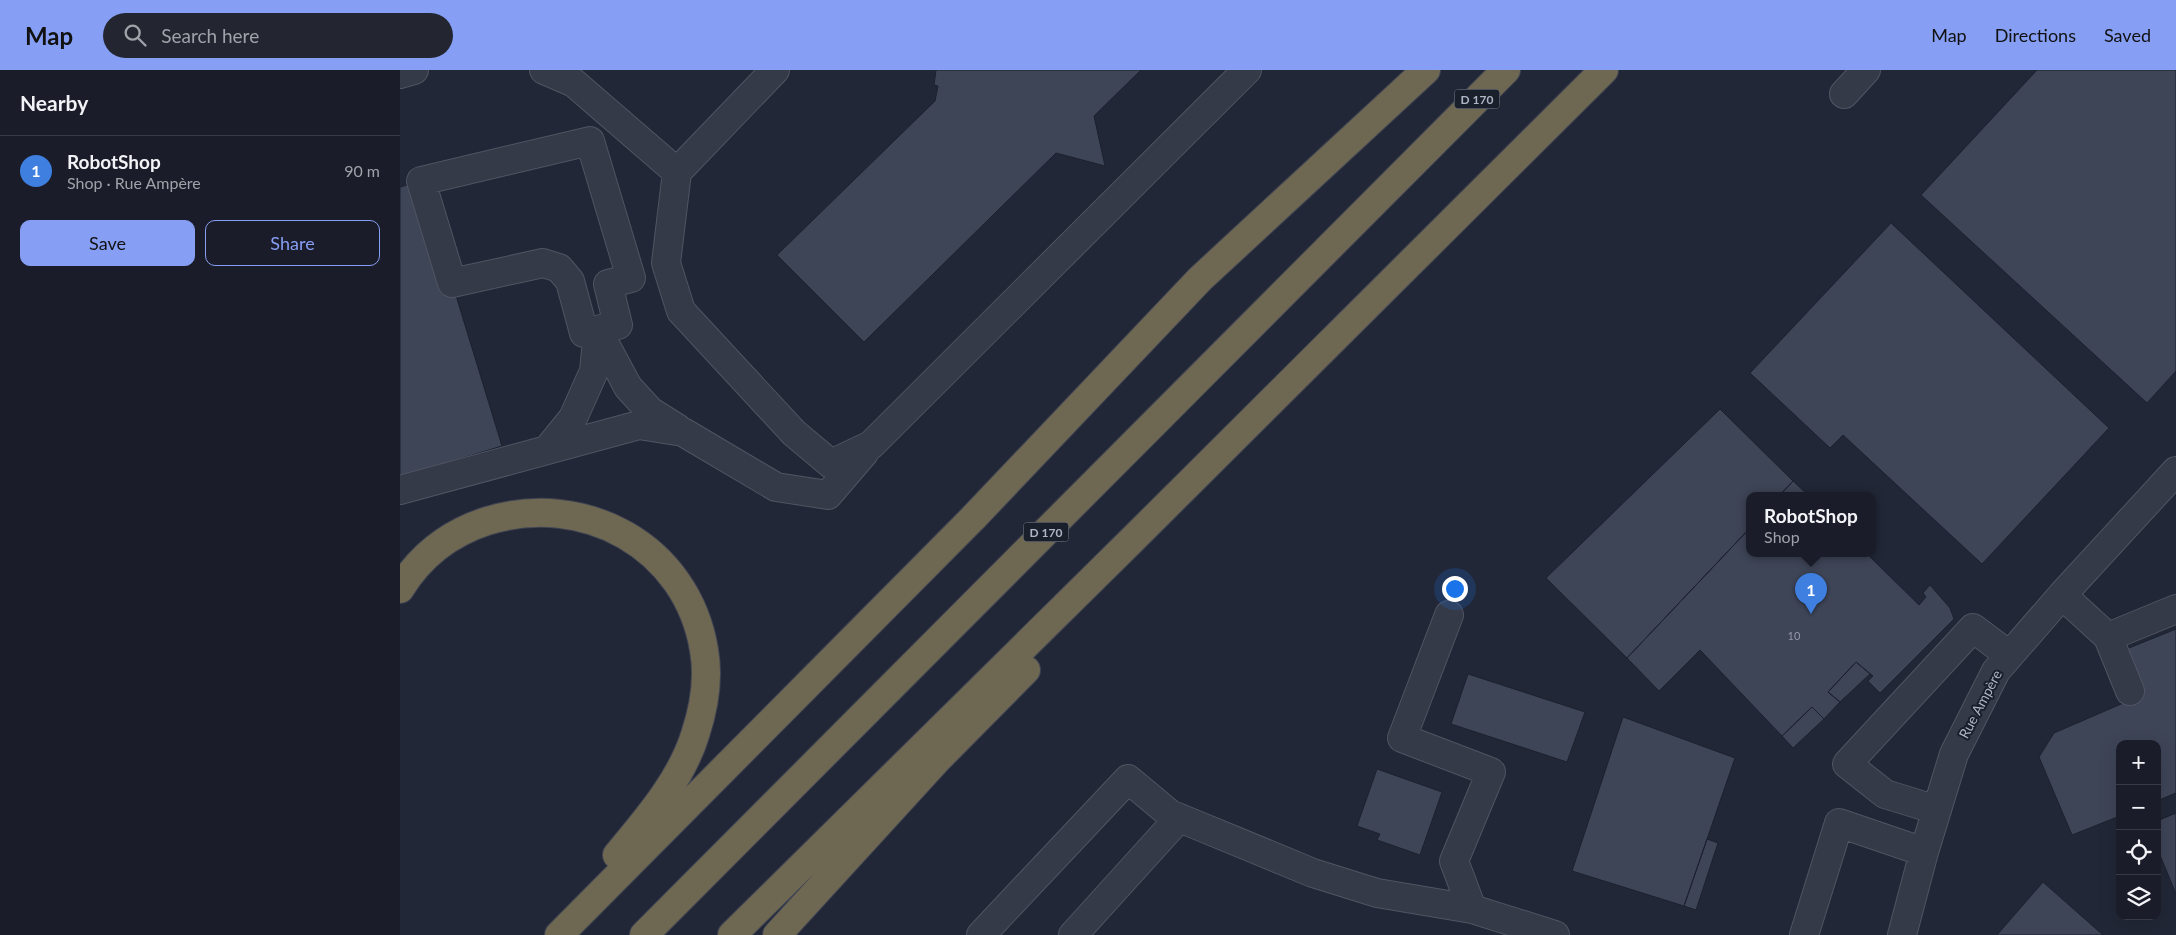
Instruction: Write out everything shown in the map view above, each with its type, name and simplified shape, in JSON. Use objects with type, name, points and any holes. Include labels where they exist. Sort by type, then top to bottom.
[{"type":"highway","points":[[1314,172],[1403,70]]},
{"type":"highway","points":[[559,935],[973,518],[1200,279],[1426,70]]},
{"type":"highway","name":"D 170","points":[[644,935],[1506,70]]},
{"type":"highway","points":[[732,935],[1604,70]]},
{"type":"highway","points":[[400,589],[409,574],[438,545],[471,526],[507,515],[543,511],[576,515],[608,525],[639,543],[668,571],[683,594],[691,611],[704,650],[706,678],[704,703],[695,736],[683,764],[661,799],[588,890],[559,935]]},
{"type":"highway","points":[[777,935],[937,760],[1074,621],[1132,540]]},
{"type":"street","points":[[400,74],[414,70]]},
{"type":"street","points":[[544,70],[574,83],[677,172]]},
{"type":"street","points":[[578,70],[677,172]]},
{"type":"street","points":[[775,70],[677,172],[666,263],[682,311],[794,433],[831,464],[870,445]]},
{"type":"street","points":[[598,331],[628,387],[650,411],[776,487],[828,496],[870,445],[1247,70]]},
{"type":"street","points":[[1844,94],[1866,70]]},
{"type":"street","points":[[590,141],[631,278],[608,284],[618,325],[598,331],[584,333],[570,281],[559,268],[543,263],[452,283],[421,181],[590,141]]},
{"type":"street","points":[[547,450],[573,418],[591,379],[594,371],[598,331]]},
{"type":"street","points":[[400,490],[639,425],[683,432]]},
{"type":"street","name":"Rue Ampère","points":[[1902,935],[1936,810],[1954,754],[1996,671],[2062,595],[2176,471]]},
{"type":"street","points":[[2062,595],[2108,637],[2130,691]]},
{"type":"street","points":[[2108,637],[2176,609]]},
{"type":"street","points":[[1449,616],[1402,738],[1491,772],[1454,861],[1472,909]]},
{"type":"street","points":[[1936,810],[1885,794],[1848,764],[1973,628],[2010,655]]},
{"type":"street","points":[[981,935],[1128,779],[1170,814],[1313,873],[1377,893],[1472,909],[1555,935]]},
{"type":"street","points":[[1073,935],[1180,818]]},
{"type":"street","points":[[1804,935],[1839,823],[1924,852]]},
{"type":"building","points":[[936,70],[1141,70],[1094,116],[1105,166],[1056,153],[864,342],[777,255],[935,101],[938,86],[934,85]]},
{"type":"building","points":[[2037,70],[2176,70],[2176,371],[2147,403],[1921,195]]},
{"type":"building","points":[[421,181],[502,446],[400,477],[400,187]]},
{"type":"building","points":[[1891,223],[2109,428],[1982,564],[1843,435],[1830,448],[1750,373]]},
{"type":"building","points":[[1720,409],[1793,481],[1783,492],[1746,492],[1746,532],[1627,658],[1546,578]]},
{"type":"building","points":[[1793,481],[1805,492],[1783,492]]},
{"type":"building","points":[[1746,532],[1746,557],[1870,557],[1919,605],[1926,597],[1923,593],[1930,585],[1950,608],[1954,619],[1880,693],[1868,681],[1873,676],[1856,662],[1828,692],[1840,702],[1824,719],[1812,707],[1782,736],[1700,650],[1659,691],[1627,658]]},
{"type":"building","points":[[2176,629],[2176,793],[2161,799],[2161,740],[2116,740],[2116,818],[2072,835],[2039,757],[2054,733],[2142,695],[2124,650]]},
{"type":"building","points":[[1856,662],[1870,674],[1840,702],[1828,692]]},
{"type":"building","points":[[1468,674],[1585,712],[1567,762],[1451,724]]},
{"type":"building","points":[[1812,707],[1824,719],[1793,748],[1782,736]]},
{"type":"building","points":[[1623,717],[1735,758],[1684,906],[1572,871]]},
{"type":"building","points":[[1377,769],[1442,792],[1420,855],[1377,840],[1380,834],[1357,826]]},
{"type":"building","points":[[2176,813],[2176,894],[2161,858],[2161,819]]},
{"type":"building","points":[[1707,839],[1718,843],[1696,910],[1684,906]]},
{"type":"building","points":[[2043,882],[2103,935],[1997,935]]},
{"type":"place","name":"RobotShop","points":[[1811,614]]}]
